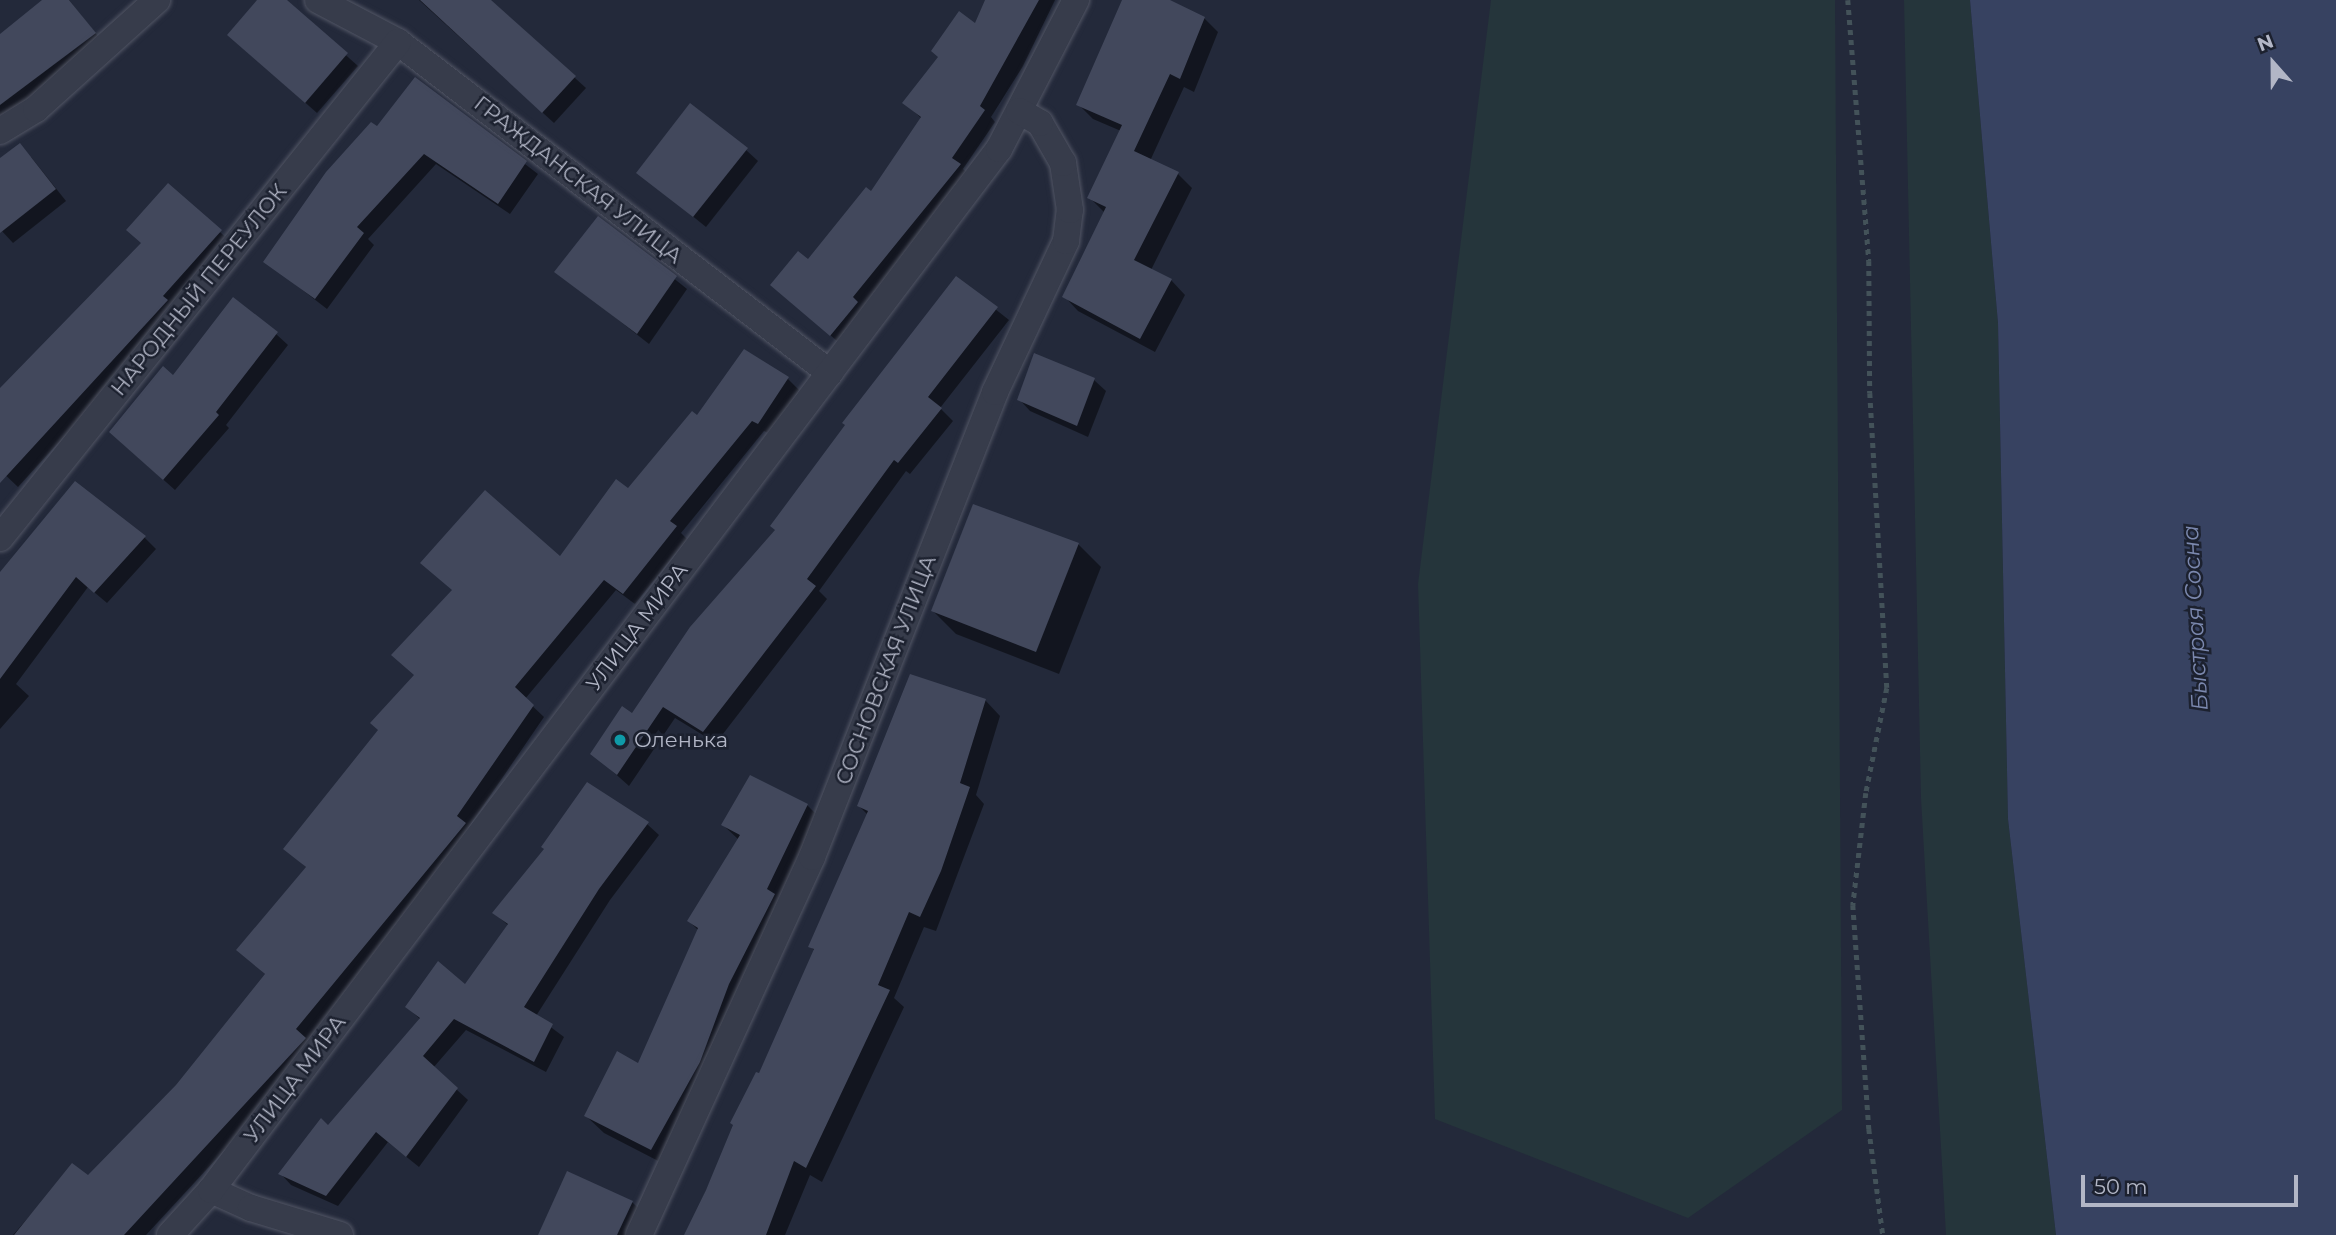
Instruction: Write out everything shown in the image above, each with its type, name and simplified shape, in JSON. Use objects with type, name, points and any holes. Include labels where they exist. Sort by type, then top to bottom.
[{"type":"street","points":[[0,131],[36,110],[157,0]]},
{"type":"street","name":"ГРАЖДАНСКАЯ УЛИЦА","points":[[318,0],[398,41],[830,373]]},
{"type":"street","name":"УЛИЦА МИРА","points":[[170,1235],[211,1190],[999,149],[1076,0]]},
{"type":"street","name":"НАРОДНЫЙ ПЕРЕУЛОК","points":[[0,538],[398,41]]},
{"type":"street","name":"СОСНОВСКАЯ УЛИЦА","points":[[639,1235],[812,857],[995,392],[1066,241],[1070,209],[1063,163],[1040,122],[1019,111]]},
{"type":"street","points":[[211,1190],[251,1208],[340,1235]]},
{"type":"path","points":[[1848,0],[1869,261],[1870,393],[1886,688],[1866,793],[1853,905],[1870,1129],[1884,1235]]},
{"type":"shaded area","points":[[1491,0],[1835,0],[1842,1110],[1688,1218],[1435,1119],[1418,584]]},
{"type":"shaded area","points":[[1904,0],[1970,0],[1998,323],[2008,819],[2056,1235],[1946,1235],[1921,798]]},
{"type":"water","name":"Быстрая Сосна","points":[[1970,0],[2336,0],[2336,1235],[2056,1235],[2008,819],[1998,323]]},
{"type":"building","points":[[42,0],[69,0],[96,33],[0,105],[0,34]]},
{"type":"building","points":[[257,0],[287,0],[348,53],[305,103],[227,35]]},
{"type":"building","points":[[420,0],[491,0],[576,76],[542,113]]},
{"type":"building","points":[[985,0],[1039,0],[980,106],[985,110],[952,158],[961,164],[853,297],[858,302],[830,336],[770,285],[798,251],[808,259],[866,187],[871,191],[921,117],[902,103],[938,57],[931,51],[959,11],[975,23]]},
{"type":"building","points":[[1122,0],[1170,0],[1205,17],[1180,79],[1170,74],[1134,151],[1179,172],[1134,260],[1172,279],[1140,339],[1062,297],[1106,207],[1087,198],[1122,125],[1076,105]]},
{"type":"building","points":[[415,77],[527,161],[498,204],[424,154],[357,227],[364,233],[315,299],[263,262],[326,172],[371,122],[377,126]]},
{"type":"building","points":[[690,103],[748,148],[693,217],[636,173]]},
{"type":"building","points":[[20,143],[56,189],[0,233],[0,158]]},
{"type":"building","points":[[168,183],[222,230],[163,296],[168,300],[0,483],[0,388],[141,243],[126,230]]},
{"type":"building","points":[[598,216],[677,276],[637,334],[554,272]]},
{"type":"building","points":[[956,276],[998,307],[928,397],[942,408],[898,463],[894,460],[807,579],[816,586],[703,732],[663,707],[617,775],[590,754],[622,706],[632,713],[690,627],[775,530],[770,526],[845,425],[842,423]]},
{"type":"building","points":[[233,297],[278,332],[216,412],[219,415],[163,480],[109,432],[163,366],[173,375]]},
{"type":"building","points":[[744,349],[789,377],[758,424],[752,421],[670,521],[677,526],[623,594],[604,580],[515,687],[534,705],[457,816],[466,823],[296,1029],[306,1038],[124,1235],[14,1235],[72,1163],[88,1175],[176,1085],[265,974],[236,950],[306,867],[283,849],[378,730],[370,723],[414,675],[391,655],[452,590],[420,563],[485,490],[560,556],[616,479],[628,488],[692,411],[697,415]]},
{"type":"building","points":[[1034,353],[1095,378],[1077,426],[1017,400]]},
{"type":"building","points":[[75,481],[146,536],[94,593],[76,577],[0,679],[0,572]]},
{"type":"building","points":[[973,504],[1079,543],[1036,652],[931,611]]},
{"type":"building","points":[[910,674],[986,699],[960,783],[970,787],[941,871],[920,917],[909,912],[878,985],[890,990],[806,1168],[794,1161],[766,1235],[684,1235],[733,1125],[730,1123],[756,1072],[759,1073],[814,949],[808,947],[868,811],[857,806]]},
{"type":"building","points":[[750,775],[808,804],[767,889],[775,894],[729,984],[700,1062],[651,1150],[584,1116],[617,1051],[638,1063],[698,928],[687,921],[740,835],[721,825]]},
{"type":"building","points":[[587,782],[649,822],[599,889],[524,1007],[553,1024],[534,1062],[454,1019],[423,1056],[458,1088],[406,1157],[376,1132],[326,1196],[278,1174],[321,1118],[328,1125],[420,1018],[405,1007],[438,961],[465,984],[508,924],[492,913],[544,849],[541,847]]},
{"type":"building","points":[[567,1171],[633,1201],[617,1235],[538,1235]]},
{"type":"place","name":"Оленька","points":[[620,740]]}]
